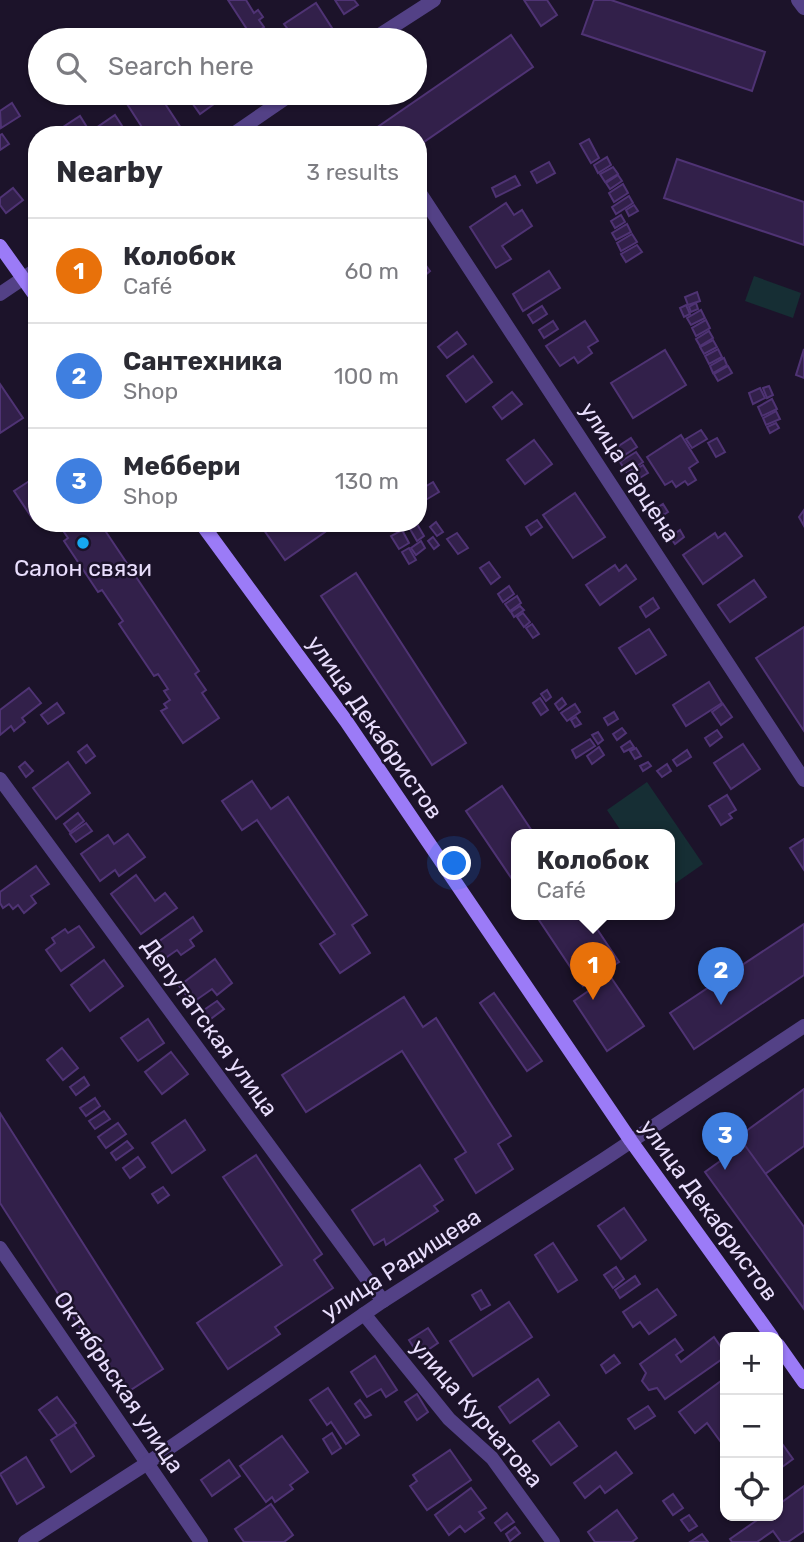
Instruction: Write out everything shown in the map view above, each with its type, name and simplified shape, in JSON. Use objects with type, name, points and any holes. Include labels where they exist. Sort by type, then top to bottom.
[{"type":"street","points":[[390,28],[433,0]]},
{"type":"street","points":[[797,0],[804,8]]},
{"type":"street","points":[[245,126],[276,105]]},
{"type":"street","name":"улица Герцена","points":[[427,204],[804,780]]},
{"type":"street","points":[[0,246],[28,285]]},
{"type":"street","points":[[0,293],[28,275]]},
{"type":"street","name":"улица Декабристов","points":[[208,532],[345,721],[631,1141],[768,1332]]},
{"type":"street","name":"Депутатская улица","points":[[0,779],[383,1301]]},
{"type":"street","name":"улица Радищева","points":[[25,1542],[146,1464],[383,1301],[804,1026]]},
{"type":"street","name":"Октябрьская улица","points":[[0,1248],[201,1542]]},
{"type":"street","name":"улица Курчатова","points":[[364,1314],[449,1419],[492,1458],[553,1542]]},
{"type":"street","points":[[783,1352],[804,1382]]},
{"type":"green space","points":[[754,276],[801,293],[793,318],[745,301]]},
{"type":"green space","points":[[647,782],[703,864],[675,884],[675,829],[620,829],[607,810]]},
{"type":"building","points":[[228,0],[246,0],[254,13],[258,10],[263,17],[259,20],[263,28],[246,28]]},
{"type":"building","points":[[335,0],[354,0],[358,5],[344,14]]},
{"type":"building","points":[[524,0],[547,0],[557,15],[541,26]]},
{"type":"building","points":[[594,0],[611,0],[765,52],[752,91],[582,34]]},
{"type":"building","points":[[316,3],[332,28],[287,28],[284,24]]},
{"type":"building","points":[[511,35],[533,67],[427,140],[427,126],[379,126],[410,105],[427,105],[427,93]]},
{"type":"building","points":[[12,103],[20,116],[1,128],[0,111]]},
{"type":"building","points":[[128,105],[166,105],[180,126],[141,126]]},
{"type":"building","points":[[194,105],[213,105],[200,114]]},
{"type":"building","points":[[115,115],[122,126],[99,126]]},
{"type":"building","points":[[80,116],[86,126],[65,126]]},
{"type":"building","points":[[2,134],[9,144],[0,150],[0,135]]},
{"type":"building","points":[[589,139],[599,158],[591,163],[580,144]]},
{"type":"building","points":[[607,157],[611,165],[598,173],[594,165]]},
{"type":"building","points":[[677,159],[804,202],[804,245],[664,198]]},
{"type":"building","points":[[549,162],[555,173],[537,183],[531,172]]},
{"type":"building","points":[[613,167],[618,174],[605,182],[600,174]]},
{"type":"building","points":[[618,175],[622,181],[610,189],[606,183]]},
{"type":"building","points":[[515,176],[520,185],[496,197],[492,188]]},
{"type":"building","points":[[623,184],[628,193],[614,202],[609,193]]},
{"type":"building","points":[[13,188],[23,200],[6,213],[0,205],[0,198]]},
{"type":"building","points":[[629,196],[633,203],[616,214],[612,207]]},
{"type":"building","points":[[506,203],[514,215],[522,210],[532,226],[502,246],[511,259],[496,268],[470,227]]},
{"type":"building","points":[[634,205],[638,211],[629,216],[626,210]]},
{"type":"building","points":[[621,215],[625,222],[615,228],[611,221]]},
{"type":"building","points":[[627,224],[631,232],[616,240],[612,233]]},
{"type":"building","points":[[632,234],[637,242],[621,251],[617,243]]},
{"type":"building","points":[[637,245],[642,252],[626,262],[621,254]]},
{"type":"building","points":[[549,271],[560,288],[523,311],[513,294]]},
{"type":"building","points":[[697,292],[700,301],[688,305],[685,297]]},
{"type":"building","points":[[696,303],[698,309],[691,312],[689,307]]},
{"type":"building","points":[[686,305],[690,314],[684,317],[680,308]]},
{"type":"building","points":[[542,306],[547,314],[533,323],[528,315]]},
{"type":"building","points":[[701,310],[705,318],[691,325],[687,318]]},
{"type":"building","points":[[706,320],[710,328],[696,336],[692,328]]},
{"type":"building","points":[[553,321],[558,329],[544,338],[539,330]]},
{"type":"building","points":[[585,321],[598,341],[588,347],[592,353],[578,363],[574,357],[560,366],[546,346]]},
{"type":"building","points":[[709,331],[713,338],[700,346],[696,339]]},
{"type":"building","points":[[457,332],[466,344],[447,358],[438,347]]},
{"type":"building","points":[[713,340],[717,347],[704,354],[700,347]]},
{"type":"building","points":[[718,349],[722,357],[709,364],[705,356]]},
{"type":"building","points":[[804,349],[804,378],[796,375]]},
{"type":"building","points":[[665,350],[686,385],[633,418],[611,383]]},
{"type":"building","points":[[473,356],[492,382],[466,402],[447,376]]},
{"type":"building","points":[[724,358],[727,365],[713,373],[710,366]]},
{"type":"building","points":[[728,366],[732,373],[718,381],[714,374]]},
{"type":"building","points":[[0,384],[23,418],[0,433]]},
{"type":"building","points":[[769,386],[773,395],[767,398],[763,388]]},
{"type":"building","points":[[760,388],[765,398],[753,404],[749,393]]},
{"type":"building","points":[[512,392],[522,404],[502,419],[493,407]]},
{"type":"building","points":[[772,399],[777,409],[762,416],[758,407]]},
{"type":"building","points":[[776,411],[780,419],[766,425],[763,418]]},
{"type":"building","points":[[776,423],[779,428],[770,433],[767,427]]},
{"type":"building","points":[[701,430],[707,439],[692,448],[686,439]]},
{"type":"building","points":[[681,435],[698,462],[689,468],[696,480],[688,485],[685,481],[676,487],[672,481],[665,485],[647,457]]},
{"type":"building","points":[[631,438],[637,447],[620,458],[614,449]]},
{"type":"building","points":[[717,438],[725,452],[716,457],[708,443]]},
{"type":"building","points":[[534,440],[552,464],[525,484],[507,460]]},
{"type":"building","points":[[636,452],[643,462],[627,473],[620,462]]},
{"type":"building","points":[[643,465],[648,473],[633,482],[628,474]]},
{"type":"building","points":[[28,482],[28,512],[14,491]]},
{"type":"building","points":[[433,482],[439,492],[427,499],[427,486]]},
{"type":"building","points":[[575,493],[605,537],[573,558],[543,515]]},
{"type":"building","points":[[663,504],[668,512],[657,519],[652,511]]},
{"type":"building","points":[[804,510],[804,526],[799,517]]},
{"type":"building","points":[[537,520],[542,527],[531,535],[526,527]]},
{"type":"building","points":[[436,522],[443,532],[437,536],[430,527]]},
{"type":"building","points":[[680,530],[684,537],[675,544],[670,537]]},
{"type":"building","points":[[64,532],[106,532],[199,671],[195,674],[206,690],[202,693],[219,718],[183,743],[161,711],[167,708],[164,704],[170,700],[164,691],[168,689],[158,674],[154,676],[119,624],[123,621],[102,590],[98,592],[64,541],[68,538]]},
{"type":"building","points":[[265,532],[325,532],[285,560]]},
{"type":"building","points":[[403,532],[409,543],[399,549],[391,536]]},
{"type":"building","points":[[412,532],[422,532],[424,536],[417,541]]},
{"type":"building","points":[[457,533],[468,548],[458,554],[447,539]]},
{"type":"building","points":[[715,533],[718,538],[725,533],[742,556],[703,584],[683,555]]},
{"type":"building","points":[[433,537],[439,545],[434,549],[428,541]]},
{"type":"building","points":[[421,541],[425,548],[416,555],[411,548]]},
{"type":"building","points":[[409,548],[416,560],[409,564],[402,552]]},
{"type":"building","points":[[489,562],[500,577],[491,584],[480,568]]},
{"type":"building","points":[[615,565],[619,571],[626,565],[636,579],[600,605],[586,585]]},
{"type":"building","points":[[356,573],[466,743],[432,765],[321,596]]},
{"type":"building","points":[[754,580],[766,597],[730,622],[718,605]]},
{"type":"building","points":[[509,586],[514,594],[503,602],[498,594]]},
{"type":"building","points":[[517,596],[521,603],[510,611],[505,604]]},
{"type":"building","points":[[653,598],[659,608],[646,617],[640,607]]},
{"type":"building","points":[[520,606],[524,610],[514,617],[511,612]]},
{"type":"building","points":[[523,613],[530,622],[524,627],[517,617]]},
{"type":"building","points":[[532,624],[539,634],[533,638],[526,628]]},
{"type":"building","points":[[804,627],[804,731],[756,658]]},
{"type":"building","points":[[649,629],[666,655],[636,674],[619,648]]},
{"type":"building","points":[[709,682],[722,703],[686,726],[673,705]]},
{"type":"building","points":[[29,688],[41,703],[22,718],[25,722],[14,731],[11,726],[0,735],[0,710]]},
{"type":"building","points":[[547,690],[551,697],[546,701],[541,694]]},
{"type":"building","points":[[540,698],[548,710],[541,715],[533,703]]},
{"type":"building","points":[[562,698],[566,704],[559,710],[555,704]]},
{"type":"building","points":[[57,703],[64,713],[48,724],[41,715]]},
{"type":"building","points":[[575,704],[580,712],[567,721],[561,713]]},
{"type":"building","points":[[723,704],[732,717],[721,725],[712,712]]},
{"type":"building","points":[[614,712],[618,719],[608,725],[604,718]]},
{"type":"building","points":[[576,717],[581,724],[575,727],[571,720]]},
{"type":"building","points":[[622,728],[626,733],[617,740],[613,734]]},
{"type":"building","points":[[717,730],[722,737],[710,746],[705,738]]},
{"type":"building","points":[[598,732],[603,740],[598,744],[592,735]]},
{"type":"building","points":[[590,739],[595,746],[576,758],[572,750]]},
{"type":"building","points":[[630,741],[634,747],[624,752],[621,747]]},
{"type":"building","points":[[743,744],[760,769],[731,789],[714,763]]},
{"type":"building","points":[[87,745],[95,756],[86,763],[78,752]]},
{"type":"building","points":[[599,747],[604,755],[592,764],[587,756]]},
{"type":"building","points":[[636,748],[641,756],[635,759],[630,751]]},
{"type":"building","points":[[687,750],[691,757],[677,766],[673,760]]},
{"type":"building","points":[[25,762],[33,771],[26,777],[19,767]]},
{"type":"building","points":[[68,762],[90,793],[56,819],[33,788]]},
{"type":"building","points":[[648,762],[651,766],[643,771],[640,766]]},
{"type":"building","points":[[667,764],[671,771],[662,777],[657,771]]},
{"type":"building","points":[[252,781],[271,809],[288,797],[367,915],[352,925],[370,953],[340,973],[320,944],[335,934],[257,820],[242,830],[222,801]]},
{"type":"building","points":[[502,786],[531,829],[511,829],[511,878],[466,811]]},
{"type":"building","points":[[727,795],[736,810],[729,814],[732,818],[721,825],[709,806]]},
{"type":"building","points":[[78,813],[84,821],[70,832],[64,824]]},
{"type":"building","points":[[86,823],[92,831],[76,842],[70,834]]},
{"type":"building","points":[[128,834],[145,857],[119,876],[115,870],[100,881],[81,854],[108,835],[114,844]]},
{"type":"building","points":[[804,839],[804,870],[790,848]]},
{"type":"building","points":[[36,866],[49,884],[31,896],[36,903],[24,913],[18,905],[13,909],[9,904],[3,908],[0,892]]},
{"type":"building","points":[[136,875],[155,901],[165,893],[177,908],[141,934],[111,894]]},
{"type":"building","points":[[193,917],[202,931],[190,940],[194,946],[181,955],[177,950],[161,961],[151,947]]},
{"type":"building","points":[[539,920],[591,920],[619,962],[583,986]]},
{"type":"building","points":[[804,924],[804,975],[694,1049],[670,1013]]},
{"type":"building","points":[[79,926],[94,947],[61,971],[46,950],[55,943],[52,938],[65,929],[68,933]]},
{"type":"building","points":[[215,959],[232,983],[217,995],[212,989],[192,1003],[179,986]]},
{"type":"building","points":[[104,960],[123,986],[90,1011],[71,985]]},
{"type":"building","points":[[610,976],[644,1026],[607,1051],[574,1001]]},
{"type":"building","points":[[494,993],[542,1061],[527,1071],[480,1003]]},
{"type":"building","points":[[404,997],[423,1027],[436,1018],[511,1136],[498,1144],[513,1169],[476,1193],[455,1159],[466,1152],[402,1051],[306,1112],[282,1075]]},
{"type":"building","points":[[217,1001],[224,1009],[208,1021],[201,1012]]},
{"type":"building","points":[[148,1019],[164,1043],[138,1061],[121,1038]]},
{"type":"building","points":[[62,1048],[78,1068],[63,1080],[47,1060]]},
{"type":"building","points":[[171,1052],[188,1074],[162,1094],[145,1072]]},
{"type":"building","points":[[84,1077],[89,1085],[76,1095],[70,1087]]},
{"type":"building","points":[[804,1089],[804,1146],[765,1174],[738,1137]]},
{"type":"building","points":[[95,1098],[100,1106],[86,1116],[80,1108]]},
{"type":"building","points":[[104,1111],[110,1119],[95,1129],[89,1121]]},
{"type":"building","points":[[0,1113],[163,1369],[123,1395],[0,1203]]},
{"type":"building","points":[[185,1120],[205,1150],[172,1173],[152,1143]]},
{"type":"building","points":[[118,1123],[126,1134],[106,1148],[98,1137]]},
{"type":"building","points":[[127,1141],[133,1148],[116,1160],[111,1153]]},
{"type":"building","points":[[744,1144],[804,1227],[804,1309],[705,1172]]},
{"type":"building","points":[[256,1155],[322,1254],[314,1260],[333,1288],[275,1327],[280,1334],[228,1369],[197,1323],[282,1265],[223,1177]]},
{"type":"building","points":[[138,1157],[145,1167],[130,1178],[123,1168]]},
{"type":"building","points":[[420,1165],[443,1200],[434,1206],[438,1211],[386,1245],[384,1239],[374,1245],[352,1210]]},
{"type":"building","points":[[163,1187],[169,1195],[158,1203],[152,1194]]},
{"type":"building","points":[[624,1208],[646,1240],[621,1259],[598,1226]]},
{"type":"building","points":[[553,1243],[577,1280],[558,1292],[535,1255]]},
{"type":"building","points":[[616,1267],[624,1279],[613,1288],[604,1275]]},
{"type":"building","points":[[635,1276],[640,1284],[620,1298],[615,1290]]},
{"type":"building","points":[[657,1289],[676,1315],[649,1334],[640,1322],[633,1327],[623,1312]]},
{"type":"building","points":[[481,1290],[490,1305],[481,1310],[472,1295]]},
{"type":"building","points":[[509,1302],[532,1337],[473,1376],[450,1341]]},
{"type":"building","points":[[428,1328],[438,1343],[419,1356],[409,1340]]},
{"type":"building","points":[[714,1337],[720,1346],[720,1360],[665,1399],[657,1388],[649,1390],[642,1381],[646,1373],[640,1364],[675,1339],[683,1350],[676,1355],[681,1362]]},
{"type":"building","points":[[614,1355],[620,1363],[606,1373],[601,1365]]},
{"type":"building","points":[[375,1356],[397,1390],[386,1397],[381,1389],[367,1397],[351,1372]]},
{"type":"building","points":[[538,1379],[549,1395],[510,1423],[499,1407]]},
{"type":"building","points":[[720,1382],[720,1441],[707,1423],[695,1433],[679,1412]]},
{"type":"building","points":[[328,1388],[359,1435],[346,1444],[331,1422],[327,1425],[310,1400]]},
{"type":"building","points":[[417,1394],[428,1412],[417,1420],[405,1402]]},
{"type":"building","points":[[57,1397],[76,1423],[58,1436],[39,1410]]},
{"type":"building","points":[[360,1400],[371,1415],[365,1418],[355,1404]]},
{"type":"building","points":[[648,1406],[655,1416],[635,1429],[628,1419]]},
{"type":"building","points":[[559,1422],[577,1446],[551,1465],[533,1441]]},
{"type":"building","points":[[74,1425],[94,1456],[71,1472],[51,1440]]},
{"type":"building","points":[[332,1433],[341,1448],[332,1454],[323,1439]]},
{"type":"building","points":[[282,1436],[308,1472],[290,1485],[293,1489],[275,1502],[272,1497],[266,1502],[240,1466]]},
{"type":"building","points":[[783,1445],[793,1459],[783,1466]]},
{"type":"building","points":[[450,1450],[471,1480],[427,1510],[410,1486],[417,1481],[413,1475]]},
{"type":"building","points":[[616,1452],[632,1473],[605,1493],[600,1486],[585,1498],[574,1483]]},
{"type":"building","points":[[26,1457],[44,1487],[17,1504],[0,1474]]},
{"type":"building","points":[[229,1460],[240,1476],[212,1496],[201,1480]]},
{"type":"building","points":[[804,1486],[804,1531],[788,1542],[781,1542],[773,1531],[757,1542],[732,1542],[730,1539],[756,1521],[783,1521],[783,1501]]},
{"type":"building","points":[[471,1488],[486,1508],[479,1512],[484,1518],[465,1532],[460,1526],[449,1535],[435,1515]]},
{"type":"building","points":[[673,1494],[683,1508],[673,1515],[663,1501]]},
{"type":"building","points":[[271,1504],[293,1535],[284,1542],[244,1542],[235,1529]]},
{"type":"building","points":[[617,1510],[637,1538],[632,1542],[595,1542],[588,1532]]},
{"type":"building","points":[[507,1513],[514,1522],[501,1531],[495,1523]]},
{"type":"building","points":[[689,1515],[697,1526],[689,1531],[681,1520]]},
{"type":"building","points":[[515,1527],[520,1533],[510,1541],[506,1534]]},
{"type":"building","points":[[702,1534],[708,1542],[690,1542]]},
{"type":"place","name":"Салон связи","points":[[83,543]]},
{"type":"place","name":"Колобок","points":[[593,1000]]},
{"type":"place","name":"Сантехника","points":[[721,1005]]},
{"type":"place","name":"Меббери","points":[[725,1170]]}]
